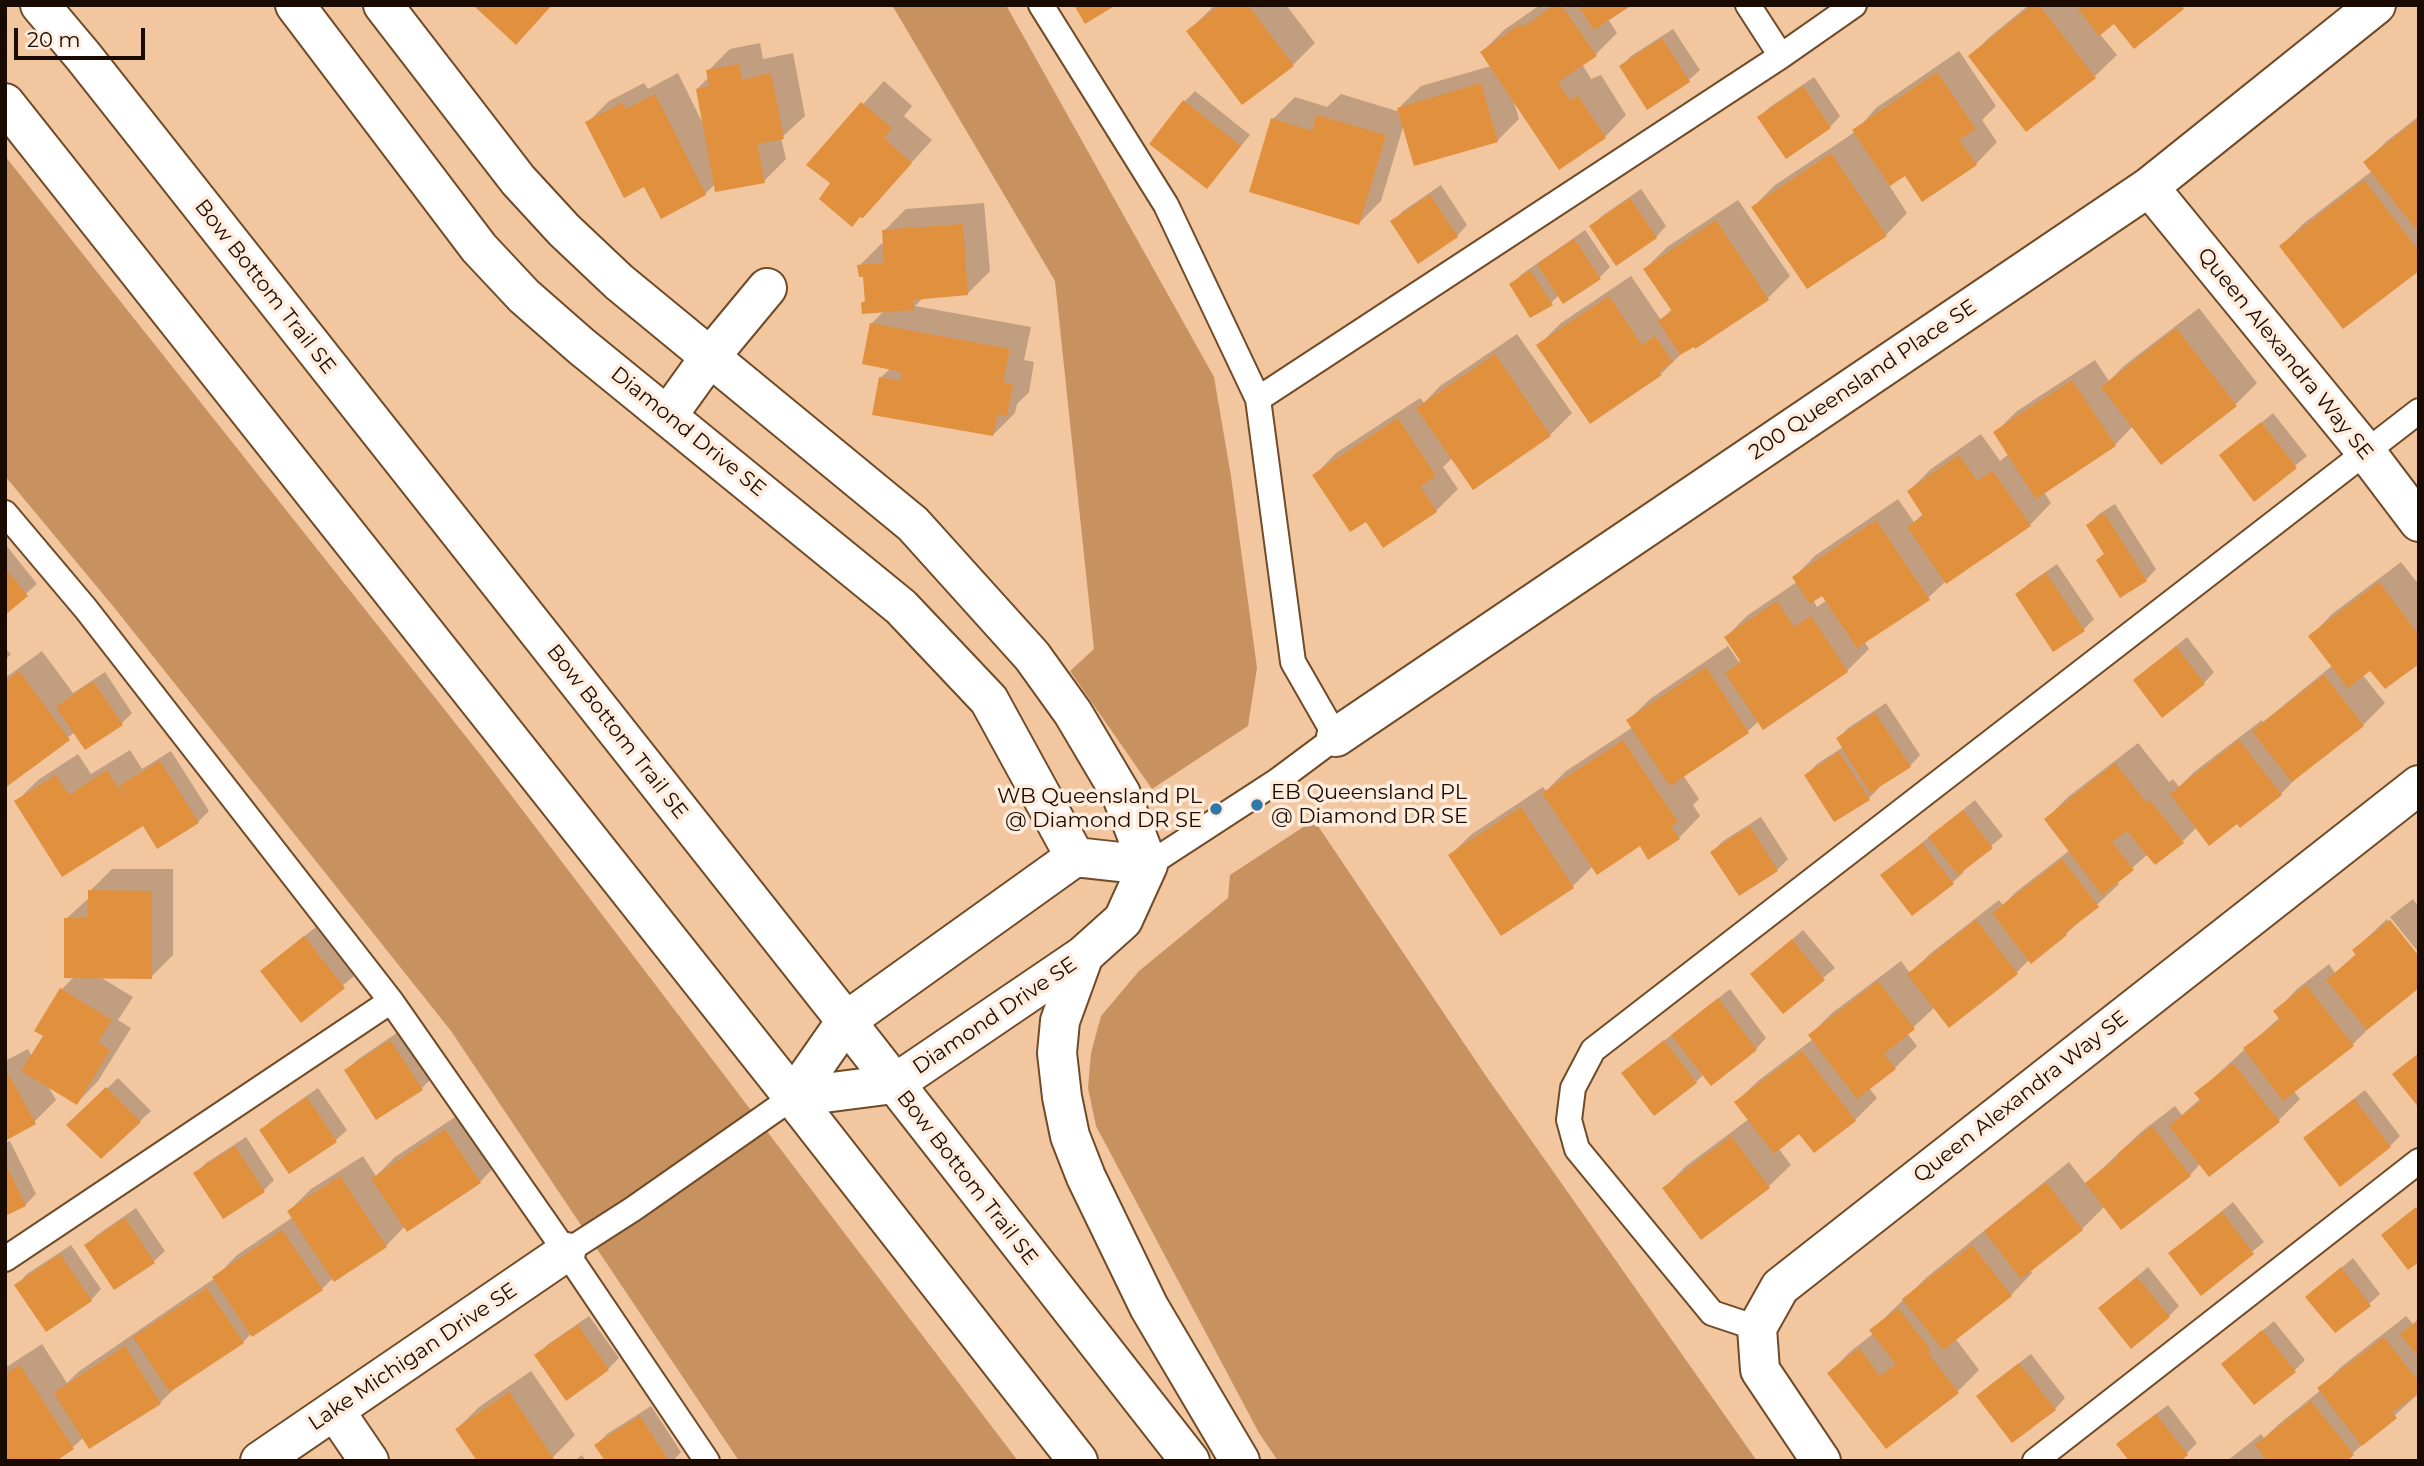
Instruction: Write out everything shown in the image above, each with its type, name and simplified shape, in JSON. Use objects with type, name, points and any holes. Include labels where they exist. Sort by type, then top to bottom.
[{"type":"main road","name":"Bow Bottom Trail SE","points":[[40,5],[92,66],[1190,1461]]},
{"type":"main road","name":"Diamond Drive SE","points":[[295,5],[479,248],[534,304],[581,346],[901,607],[989,700],[1075,857]]},
{"type":"main road","points":[[383,5],[518,180],[564,230],[619,282],[709,358],[913,524],[1032,656],[1073,713],[1121,794],[1148,865],[1075,857],[846,1021],[793,1097]]},
{"type":"main road","name":"200 Queensland Place SE","points":[[1336,737],[2149,187],[2376,5]]},
{"type":"main road","points":[[5,103],[1078,1461]]},
{"type":"main road","name":"Queen Alexandra Way SE","points":[[2149,187],[2366,452],[2419,523]]},
{"type":"main road","points":[[668,415],[709,358],[767,288]]},
{"type":"main road","name":"Queen Alexandra Way SE","points":[[1757,1328],[1780,1287],[2419,785]]},
{"type":"main road","name":"Diamond Drive SE","points":[[793,1097],[894,1084],[1084,956],[1123,920],[1148,865]]},
{"type":"main road","points":[[1084,956],[1060,1021],[1057,1053],[1070,1136],[1086,1177],[1149,1307],[1240,1461]]},
{"type":"main road","name":"Lake Michigan Drive SE","points":[[260,1461],[566,1252]]},
{"type":"main road","points":[[1757,1328],[1760,1370],[1821,1461]]},
{"type":"main road","points":[[335,1411],[369,1461]]},
{"type":"lane","points":[[1041,5],[1166,205],[1258,399],[1293,662],[1336,737],[1277,781],[1148,865]]},
{"type":"lane","points":[[1748,5],[1781,56]]},
{"type":"lane","points":[[1258,399],[1781,56],[1854,5]]},
{"type":"lane","points":[[1757,1328],[1712,1312],[1577,1149],[1569,1120],[1573,1088],[1593,1050],[2419,411]]},
{"type":"lane","points":[[5,513],[86,609],[391,1001],[566,1252],[707,1461]]},
{"type":"lane","points":[[5,1258],[391,1001]]},
{"type":"lane","points":[[566,1252],[633,1209],[793,1097]]},
{"type":"lane","points":[[2035,1461],[2419,1161]]},
{"type":"shaded area","points":[[892,5],[1006,5],[1214,377],[1231,476],[1257,668],[1248,726],[1152,789],[1070,671],[1094,649],[1055,281]]},
{"type":"shaded area","points":[[5,156],[479,753],[1018,1461],[739,1461],[451,1031],[117,611],[5,476]]},
{"type":"shaded area","points":[[1314,820],[1486,1076],[1757,1461],[1278,1461],[1259,1433],[1096,1126],[1088,1088],[1091,1053],[1101,1016],[1139,971],[1228,898],[1230,875]]},
{"type":"building","points":[[473,5],[552,5],[516,45]]},
{"type":"building","points":[[1074,5],[1116,5],[1085,24]]},
{"type":"building","points":[[1220,5],[1248,5],[1294,66],[1242,105],[1186,31]]},
{"type":"building","points":[[1555,5],[1561,5],[1597,56],[1558,82],[1569,100],[1578,96],[1606,138],[1559,170],[1480,52],[1520,24],[1522,28]]},
{"type":"building","points":[[1578,5],[1632,5],[1594,30]]},
{"type":"building","points":[[2032,5],[2039,5],[2096,78],[2026,132],[1968,56]]},
{"type":"building","points":[[2075,5],[2181,5],[2184,9],[2134,49],[2114,24],[2099,36]]},
{"type":"building","points":[[1662,38],[1690,82],[1647,110],[1619,66]]},
{"type":"building","points":[[739,64],[742,80],[771,73],[784,139],[757,144],[765,183],[715,192],[696,89],[709,86],[706,70]]},
{"type":"building","points":[[1937,72],[1976,129],[1959,140],[1977,165],[1922,202],[1905,176],[1890,186],[1852,130]]},
{"type":"building","points":[[1481,83],[1498,142],[1414,166],[1397,108]]},
{"type":"building","points":[[1803,86],[1831,128],[1786,159],[1757,117]]},
{"type":"building","points":[[655,94],[706,195],[661,219],[644,187],[624,198],[585,122],[622,103],[626,109]]},
{"type":"building","points":[[1183,100],[1241,146],[1207,189],[1149,144]]},
{"type":"building","points":[[861,102],[892,128],[884,138],[912,163],[852,227],[819,199],[830,183],[806,165]]},
{"type":"building","points":[[1317,115],[1386,135],[1359,225],[1249,192],[1271,118],[1312,131]]},
{"type":"building","points":[[2419,118],[2419,233],[2363,162]]},
{"type":"building","points":[[1831,153],[1887,236],[1807,289],[1751,207]]},
{"type":"building","points":[[2364,180],[2419,251],[2419,271],[2343,329],[2279,246]]},
{"type":"building","points":[[1430,195],[1458,237],[1418,264],[1390,221]]},
{"type":"building","points":[[1630,198],[1657,238],[1616,266],[1589,226]]},
{"type":"building","points":[[1716,220],[1769,300],[1695,349],[1694,347],[1680,355],[1658,321],[1672,311],[1643,269]]},
{"type":"building","points":[[963,224],[968,295],[913,300],[914,310],[862,314],[861,302],[865,302],[863,277],[859,277],[857,265],[884,263],[882,230]]},
{"type":"building","points":[[1574,239],[1601,279],[1563,304],[1537,264]]},
{"type":"building","points":[[1530,270],[1553,305],[1530,318],[1509,284]]},
{"type":"building","points":[[1609,296],[1642,345],[1655,336],[1673,362],[1659,372],[1662,375],[1590,424],[1536,345]]},
{"type":"building","points":[[870,323],[1010,349],[1003,382],[1013,384],[1007,416],[998,414],[993,436],[872,415],[879,377],[900,381],[902,372],[862,364]]},
{"type":"building","points":[[2176,328],[2237,406],[2161,465],[2101,387]]},
{"type":"building","points":[[1495,354],[1551,436],[1473,490],[1416,408]]},
{"type":"building","points":[[2072,380],[2116,446],[2036,499],[1993,432]]},
{"type":"building","points":[[1398,418],[1436,476],[1420,486],[1437,512],[1383,548],[1366,522],[1350,532],[1312,475]]},
{"type":"building","points":[[2261,422],[2297,468],[2254,502],[2219,455]]},
{"type":"building","points":[[1959,455],[1977,481],[1993,471],[2031,526],[1946,584],[1907,527],[1923,516],[1907,491]]},
{"type":"building","points":[[2104,513],[2147,581],[2120,598],[2096,560],[2104,554],[2086,525]]},
{"type":"building","points":[[1876,520],[1930,600],[1857,648],[1822,596],[1810,604],[1792,577]]},
{"type":"building","points":[[5,568],[28,596],[5,615]]},
{"type":"building","points":[[2046,573],[2085,631],[2053,652],[2015,594]]},
{"type":"building","points":[[2379,582],[2419,635],[2419,664],[2385,689],[2370,671],[2348,688],[2308,636]]},
{"type":"building","points":[[1777,601],[1794,627],[1811,616],[1848,672],[1763,730],[1725,673],[1741,662],[1724,637]]},
{"type":"building","points":[[2176,646],[2205,684],[2162,718],[2133,680]]},
{"type":"building","points":[[1706,667],[1749,733],[1670,786],[1626,720]]},
{"type":"building","points":[[19,671],[70,740],[5,788],[5,682]]},
{"type":"building","points":[[2324,675],[2364,726],[2292,782],[2252,731]]},
{"type":"building","points":[[93,681],[123,725],[85,750],[56,707]]},
{"type":"building","points":[[1875,713],[1911,767],[1870,793],[1836,738]]},
{"type":"building","points":[[1623,740],[1678,822],[1671,826],[1680,839],[1648,860],[1640,846],[1597,875],[1542,793]]},
{"type":"building","points":[[2239,740],[2282,795],[2240,828],[2237,824],[2209,846],[2170,794]]},
{"type":"building","points":[[1839,752],[1870,800],[1834,822],[1804,775]]},
{"type":"building","points":[[160,761],[199,823],[157,849],[143,826],[62,877],[14,801],[56,775],[69,795],[107,770],[127,802],[119,786]]},
{"type":"building","points":[[2115,763],[2147,803],[2150,800],[2184,843],[2155,865],[2127,831],[2112,842],[2134,870],[2102,895],[2044,819]]},
{"type":"building","points":[[1521,807],[1574,888],[1501,936],[1448,855]]},
{"type":"building","points":[[1963,810],[1993,848],[1958,875],[1928,837]]},
{"type":"building","points":[[1750,826],[1778,871],[1739,896],[1710,852]]},
{"type":"building","points":[[1922,843],[1954,884],[1912,916],[1880,875]]},
{"type":"building","points":[[2062,859],[2099,907],[2031,964],[1992,913]]},
{"type":"building","points":[[88,890],[152,891],[152,979],[64,978],[64,918],[88,918]]},
{"type":"building","points":[[1976,920],[2018,974],[1949,1028],[1907,974]]},
{"type":"building","points":[[2390,920],[2419,956],[2419,988],[2367,1030],[2326,980],[2356,955],[2352,950]]},
{"type":"building","points":[[304,936],[345,988],[301,1023],[260,971]]},
{"type":"building","points":[[1792,939],[1825,980],[1783,1014],[1750,974]]},
{"type":"building","points":[[1878,981],[1915,1029],[1884,1054],[1896,1069],[1857,1099],[1808,1035]]},
{"type":"building","points":[[2306,985],[2354,1046],[2283,1101],[2243,1048],[2280,1020],[2273,1011]]},
{"type":"building","points":[[60,988],[112,1020],[98,1042],[110,1050],[77,1105],[21,1071],[43,1036],[34,1031]]},
{"type":"building","points":[[1718,998],[1757,1050],[1711,1086],[1671,1035]]},
{"type":"building","points":[[390,1040],[423,1090],[376,1120],[344,1070]]},
{"type":"building","points":[[1664,1040],[1697,1083],[1654,1116],[1621,1073]]},
{"type":"building","points":[[1802,1051],[1856,1121],[1814,1153],[1799,1134],[1774,1154],[1734,1102]]},
{"type":"building","points":[[2419,1053],[2419,1108],[2392,1074]]},
{"type":"building","points":[[2233,1063],[2280,1122],[2209,1177],[2169,1126],[2201,1101],[2194,1093]]},
{"type":"building","points":[[5,1068],[36,1124],[5,1141]]},
{"type":"building","points":[[106,1087],[141,1122],[101,1159],[66,1125]]},
{"type":"building","points":[[307,1097],[337,1142],[289,1174],[259,1130]]},
{"type":"building","points":[[2354,1099],[2391,1147],[2340,1187],[2303,1138]]},
{"type":"building","points":[[2152,1126],[2191,1176],[2121,1230],[2085,1183]]},
{"type":"building","points":[[445,1129],[481,1183],[407,1232],[371,1179]]},
{"type":"building","points":[[1731,1136],[1770,1188],[1701,1240],[1662,1188]]},
{"type":"building","points":[[235,1146],[265,1192],[223,1219],[193,1173]]},
{"type":"building","points":[[5,1162],[26,1206],[5,1216]]},
{"type":"building","points":[[340,1176],[387,1247],[334,1282],[287,1211]]},
{"type":"building","points":[[2046,1182],[2083,1230],[2021,1279],[1984,1231]]},
{"type":"building","points":[[2416,1207],[2419,1210],[2419,1262],[2408,1270],[2381,1235]]},
{"type":"building","points":[[2222,1212],[2254,1254],[2201,1296],[2168,1253]]},
{"type":"building","points":[[125,1218],[155,1263],[114,1290],[84,1245]]},
{"type":"building","points":[[282,1230],[323,1290],[252,1337],[212,1277]]},
{"type":"building","points":[[1972,1245],[2012,1296],[1943,1350],[1902,1299]]},
{"type":"building","points":[[60,1254],[92,1301],[46,1332],[14,1285]]},
{"type":"building","points":[[2341,1267],[2371,1306],[2335,1333],[2305,1297]]},
{"type":"building","points":[[2137,1277],[2170,1317],[2131,1349],[2098,1308]]},
{"type":"building","points":[[207,1288],[244,1343],[170,1392],[133,1337]]},
{"type":"building","points":[[1898,1308],[1931,1350],[1928,1353],[1959,1393],[1886,1449],[1827,1373],[1859,1348],[1880,1376],[1896,1364],[1869,1330]]},
{"type":"building","points":[[2419,1320],[2419,1358],[2400,1334]]},
{"type":"building","points":[[578,1325],[609,1370],[566,1401],[534,1355]]},
{"type":"building","points":[[2262,1330],[2296,1372],[2254,1405],[2221,1364]]},
{"type":"building","points":[[2384,1337],[2419,1382],[2419,1393],[2392,1412],[2397,1418],[2362,1446],[2317,1388]]},
{"type":"building","points":[[125,1346],[161,1404],[89,1449],[54,1393]]},
{"type":"building","points":[[2019,1363],[2056,1410],[2012,1443],[1976,1396]]},
{"type":"building","points":[[20,1365],[74,1449],[56,1461],[5,1461],[5,1374]]},
{"type":"building","points":[[509,1392],[554,1459],[551,1461],[477,1461],[455,1429]]},
{"type":"building","points":[[2311,1401],[2354,1455],[2347,1461],[2267,1461],[2255,1445]]},
{"type":"building","points":[[2156,1414],[2188,1455],[2180,1461],[2129,1461],[2116,1444]]},
{"type":"building","points":[[640,1416],[669,1461],[605,1461],[594,1445]]},
{"type":"place","name":"EB Queensland PL @ Diamond DR SE","points":[[1257,805]]},
{"type":"place","name":"WB Queensland PL @ Diamond DR SE","points":[[1216,809]]}]
